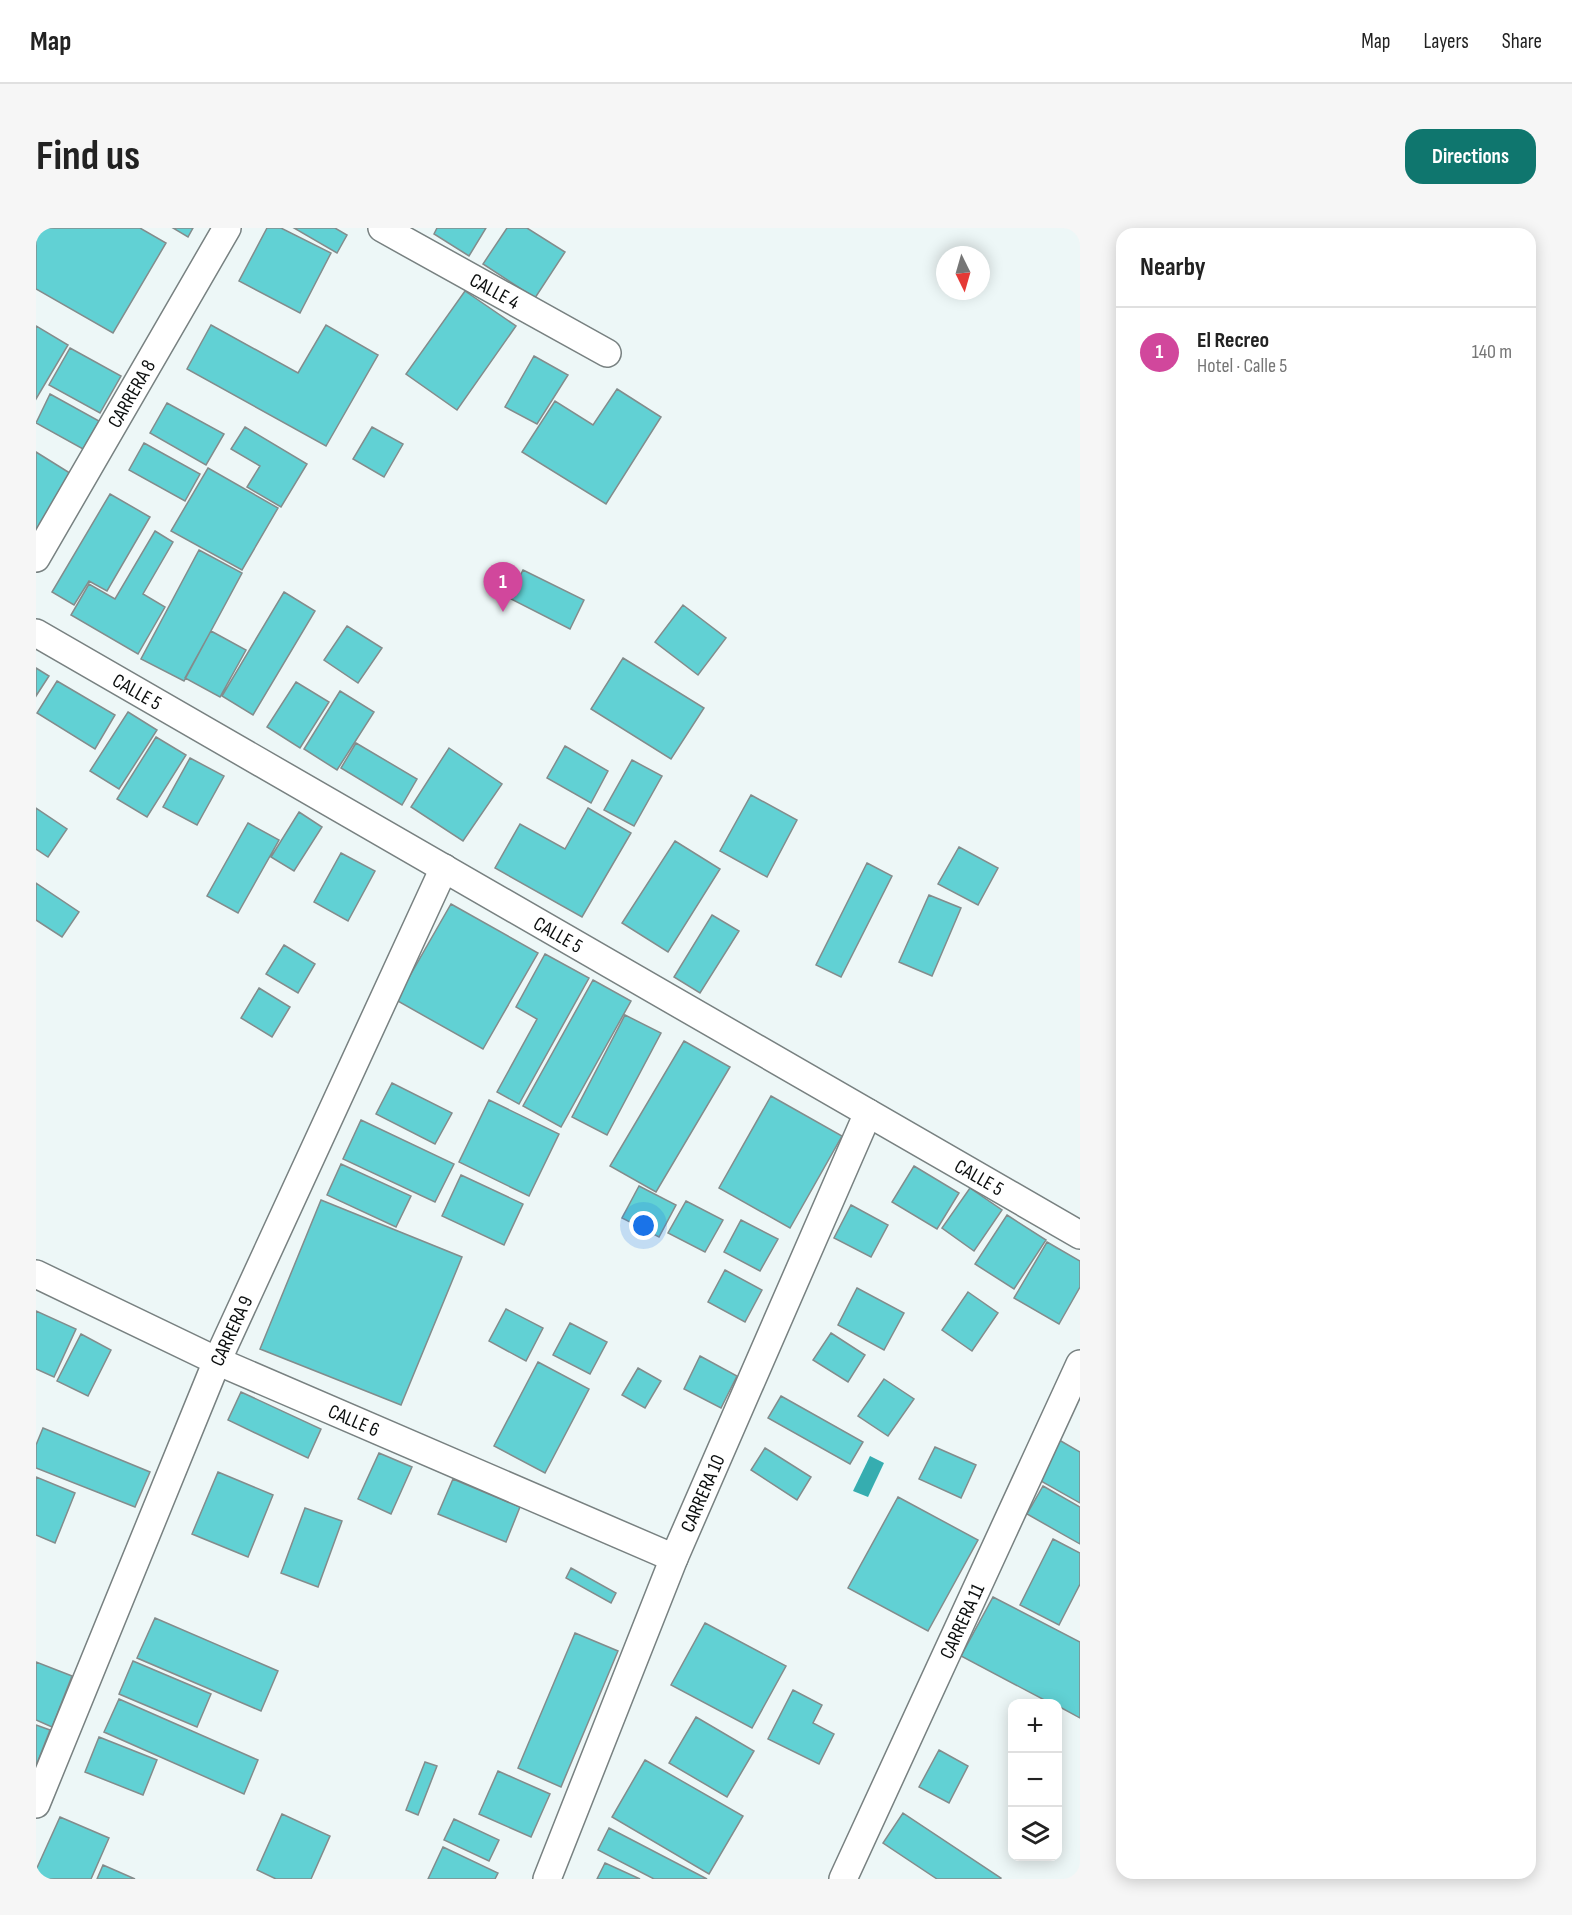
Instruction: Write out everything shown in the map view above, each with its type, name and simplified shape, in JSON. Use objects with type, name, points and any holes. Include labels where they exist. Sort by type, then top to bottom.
[{"type":"street","name":"CARRERA 8","points":[[36,558],[227,228]]},
{"type":"street","name":"CALLE 4","points":[[382,228],[607,353]]},
{"type":"street","name":"CALLE 5","points":[[36,633],[1080,1235]]},
{"type":"street","name":"CARRERA 9","points":[[36,1804],[217,1361],[444,868]]},
{"type":"street","name":"CARRERA 10","points":[[548,1879],[674,1558],[868,1113]]},
{"type":"street","name":"CALLE 6","points":[[36,1274],[217,1361],[674,1558]]},
{"type":"street","name":"CARRERA 11","points":[[843,1879],[1080,1364]]},
{"type":"water","points":[[870,1456],[884,1463],[868,1497],[853,1491]]},
{"type":"building","points":[[36,228],[140,228],[166,243],[113,333],[36,289]]},
{"type":"building","points":[[173,228],[193,228],[188,237]]},
{"type":"building","points":[[267,228],[281,228],[331,253],[300,313],[239,281]]},
{"type":"building","points":[[294,228],[335,228],[347,235],[337,253]]},
{"type":"building","points":[[437,228],[486,228],[469,256],[434,234]]},
{"type":"building","points":[[507,228],[527,228],[565,252],[535,298],[483,264]]},
{"type":"building","points":[[465,291],[516,326],[457,410],[406,374]]},
{"type":"building","points":[[211,325],[298,373],[326,325],[378,355],[326,446],[187,369]]},
{"type":"building","points":[[36,326],[68,345],[36,399]]},
{"type":"building","points":[[70,348],[121,376],[100,413],[49,385]]},
{"type":"building","points":[[534,356],[568,375],[537,424],[505,407]]},
{"type":"building","points":[[617,389],[661,417],[606,504],[522,452],[555,401],[593,425]]},
{"type":"building","points":[[50,394],[99,421],[83,449],[36,423]]},
{"type":"building","points":[[167,403],[224,434],[206,465],[150,433]]},
{"type":"building","points":[[245,427],[307,464],[281,507],[247,487],[260,466],[231,449]]},
{"type":"building","points":[[372,427],[403,444],[384,477],[353,459]]},
{"type":"building","points":[[144,443],[200,474],[185,501],[129,470]]},
{"type":"building","points":[[36,452],[73,475],[36,534]]},
{"type":"building","points":[[208,468],[278,508],[242,570],[171,531]]},
{"type":"building","points":[[110,494],[150,517],[107,591],[89,581],[74,605],[52,592]]},
{"type":"building","points":[[155,531],[173,542],[143,594],[165,607],[138,654],[71,615],[89,584],[115,599]]},
{"type":"building","points":[[199,550],[242,573],[184,681],[141,659]]},
{"type":"building","points":[[523,570],[584,600],[570,629],[509,598]]},
{"type":"building","points":[[284,592],[315,611],[253,715],[222,696]]},
{"type":"building","points":[[683,605],[726,638],[698,675],[655,642]]},
{"type":"building","points":[[347,626],[382,648],[358,683],[324,660]]},
{"type":"building","points":[[211,631],[246,650],[220,697],[185,678]]},
{"type":"building","points":[[623,658],[704,708],[671,759],[591,709]]},
{"type":"building","points":[[36,668],[49,676],[36,696]]},
{"type":"building","points":[[57,681],[115,715],[95,749],[37,713]]},
{"type":"building","points":[[296,682],[329,702],[300,748],[267,727]]},
{"type":"building","points":[[340,691],[374,712],[337,770],[304,749]]},
{"type":"building","points":[[128,712],[157,730],[119,789],[90,771]]},
{"type":"building","points":[[156,737],[186,755],[147,817],[117,799]]},
{"type":"building","points":[[356,743],[417,779],[402,805],[341,768]]},
{"type":"building","points":[[565,746],[608,771],[591,803],[547,778]]},
{"type":"building","points":[[449,748],[502,784],[463,841],[411,807]]},
{"type":"building","points":[[190,758],[224,776],[197,825],[163,807]]},
{"type":"building","points":[[632,760],[662,776],[634,826],[604,810]]},
{"type":"building","points":[[751,795],[797,820],[767,877],[720,851]]},
{"type":"building","points":[[36,808],[67,829],[48,857],[36,849]]},
{"type":"building","points":[[588,808],[631,833],[582,917],[495,868],[520,824],[565,849]]},
{"type":"building","points":[[299,812],[322,827],[294,871],[271,857]]},
{"type":"building","points":[[248,823],[279,840],[238,913],[207,896]]},
{"type":"building","points":[[675,841],[720,869],[668,952],[622,923]]},
{"type":"building","points":[[959,847],[998,868],[978,905],[938,884]]},
{"type":"building","points":[[341,853],[375,871],[348,921],[314,902]]},
{"type":"building","points":[[867,863],[892,876],[841,977],[816,965]]},
{"type":"building","points":[[36,883],[79,912],[62,937],[36,920]]},
{"type":"building","points":[[929,895],[961,908],[932,976],[899,962]]},
{"type":"building","points":[[451,904],[538,953],[483,1049],[396,1000]]},
{"type":"building","points":[[712,915],[739,931],[700,993],[674,977]]},
{"type":"building","points":[[284,945],[315,964],[298,993],[266,974]]},
{"type":"building","points":[[545,954],[589,978],[519,1104],[497,1092],[537,1019],[516,1007]]},
{"type":"building","points":[[593,980],[631,1001],[561,1127],[523,1106]]},
{"type":"building","points":[[259,988],[290,1007],[272,1037],[241,1018]]},
{"type":"building","points":[[625,1015],[661,1033],[607,1135],[572,1117]]},
{"type":"building","points":[[684,1041],[730,1067],[656,1192],[610,1166]]},
{"type":"building","points":[[392,1083],[452,1113],[435,1144],[376,1114]]},
{"type":"building","points":[[771,1096],[842,1136],[790,1228],[719,1188]]},
{"type":"building","points":[[489,1100],[559,1134],[529,1196],[459,1162]]},
{"type":"building","points":[[361,1120],[454,1164],[435,1202],[343,1159]]},
{"type":"building","points":[[341,1164],[411,1196],[396,1227],[327,1195]]},
{"type":"building","points":[[914,1166],[959,1193],[937,1229],[892,1202]]},
{"type":"building","points":[[461,1175],[523,1204],[504,1245],[442,1216]]},
{"type":"building","points":[[639,1186],[676,1205],[659,1237],[622,1218]]},
{"type":"building","points":[[970,1188],[1002,1210],[974,1251],[942,1228]]},
{"type":"building","points":[[321,1200],[462,1257],[401,1405],[260,1349]]},
{"type":"building","points":[[686,1201],[723,1220],[705,1252],[668,1233]]},
{"type":"building","points":[[851,1205],[888,1225],[871,1257],[834,1238]]},
{"type":"building","points":[[1007,1215],[1046,1240],[1014,1289],[975,1264]]},
{"type":"building","points":[[741,1220],[778,1239],[760,1271],[724,1252]]},
{"type":"building","points":[[1047,1242],[1080,1261],[1080,1287],[1059,1324],[1014,1298]]},
{"type":"building","points":[[725,1270],[762,1290],[745,1322],[708,1302]]},
{"type":"building","points":[[857,1288],[904,1313],[884,1350],[838,1325]]},
{"type":"building","points":[[968,1292],[998,1313],[972,1351],[942,1330]]},
{"type":"building","points":[[506,1309],[543,1328],[526,1361],[489,1341]]},
{"type":"building","points":[[36,1311],[76,1329],[54,1377],[36,1369]]},
{"type":"building","points":[[570,1323],[607,1342],[590,1374],[553,1355]]},
{"type":"building","points":[[831,1333],[865,1355],[848,1382],[813,1360]]},
{"type":"building","points":[[81,1334],[111,1350],[88,1396],[57,1381]]},
{"type":"building","points":[[700,1356],[737,1376],[721,1408],[684,1389]]},
{"type":"building","points":[[538,1362],[589,1389],[545,1473],[494,1446]]},
{"type":"building","points":[[638,1368],[661,1381],[645,1408],[622,1395]]},
{"type":"building","points":[[884,1379],[914,1399],[888,1436],[858,1416]]},
{"type":"building","points":[[241,1392],[321,1429],[308,1458],[228,1420]]},
{"type":"building","points":[[781,1396],[863,1442],[850,1464],[768,1418]]},
{"type":"building","points":[[43,1428],[150,1472],[135,1507],[36,1468],[36,1445]]},
{"type":"building","points":[[1054,1437],[1080,1452],[1080,1503],[1032,1476]]},
{"type":"building","points":[[935,1447],[976,1465],[961,1498],[919,1479]]},
{"type":"building","points":[[765,1448],[811,1477],[797,1500],[751,1470]]},
{"type":"building","points":[[379,1453],[412,1467],[391,1514],[358,1499]]},
{"type":"building","points":[[218,1472],[273,1495],[248,1557],[192,1534]]},
{"type":"building","points":[[36,1477],[75,1493],[55,1543],[36,1535]]},
{"type":"building","points":[[453,1479],[520,1507],[506,1542],[438,1514]]},
{"type":"building","points":[[1043,1486],[1080,1507],[1080,1544],[1027,1514]]},
{"type":"building","points":[[898,1497],[978,1540],[928,1631],[848,1588]]},
{"type":"building","points":[[305,1508],[342,1521],[318,1587],[281,1573]]},
{"type":"building","points":[[1053,1539],[1080,1553],[1080,1584],[1059,1625],[1020,1605]]},
{"type":"building","points":[[571,1568],[616,1593],[611,1603],[566,1578]]},
{"type":"building","points":[[993,1597],[1080,1642],[1080,1718],[1062,1708],[1062,1699],[1043,1699],[961,1656]]},
{"type":"building","points":[[155,1618],[278,1671],[261,1711],[137,1658]]},
{"type":"building","points":[[705,1623],[786,1666],[752,1728],[671,1685]]},
{"type":"building","points":[[575,1633],[618,1651],[561,1787],[518,1768]]},
{"type":"building","points":[[133,1661],[211,1694],[197,1727],[119,1694]]},
{"type":"building","points":[[36,1662],[72,1676],[52,1727],[36,1720]]},
{"type":"building","points":[[793,1690],[822,1705],[813,1723],[834,1734],[819,1764],[768,1739]]},
{"type":"building","points":[[119,1699],[258,1760],[244,1794],[104,1732]]},
{"type":"building","points":[[696,1717],[754,1751],[727,1797],[669,1763]]},
{"type":"building","points":[[36,1725],[50,1730],[36,1766]]},
{"type":"building","points":[[99,1737],[157,1760],[143,1795],[85,1772]]},
{"type":"building","points":[[939,1750],[968,1766],[949,1803],[919,1787]]},
{"type":"building","points":[[645,1760],[743,1816],[709,1874],[612,1817]]},
{"type":"building","points":[[425,1762],[437,1766],[418,1815],[406,1810]]},
{"type":"building","points":[[498,1771],[550,1794],[531,1837],[479,1814]]},
{"type":"building","points":[[903,1813],[1001,1878],[937,1879],[883,1843]]},
{"type":"building","points":[[282,1814],[330,1836],[311,1879],[276,1879],[257,1870]]},
{"type":"building","points":[[60,1817],[109,1838],[91,1879],[36,1879],[36,1870]]},
{"type":"building","points":[[454,1819],[499,1840],[489,1861],[444,1840]]},
{"type":"building","points":[[609,1828],[707,1879],[654,1879],[598,1850]]},
{"type":"building","points":[[443,1847],[498,1873],[495,1879],[428,1879]]},
{"type":"building","points":[[605,1863],[640,1879],[597,1879]]},
{"type":"building","points":[[103,1865],[135,1879],[97,1879]]},
{"type":"place","name":"El Recreo","points":[[503,612]]}]
